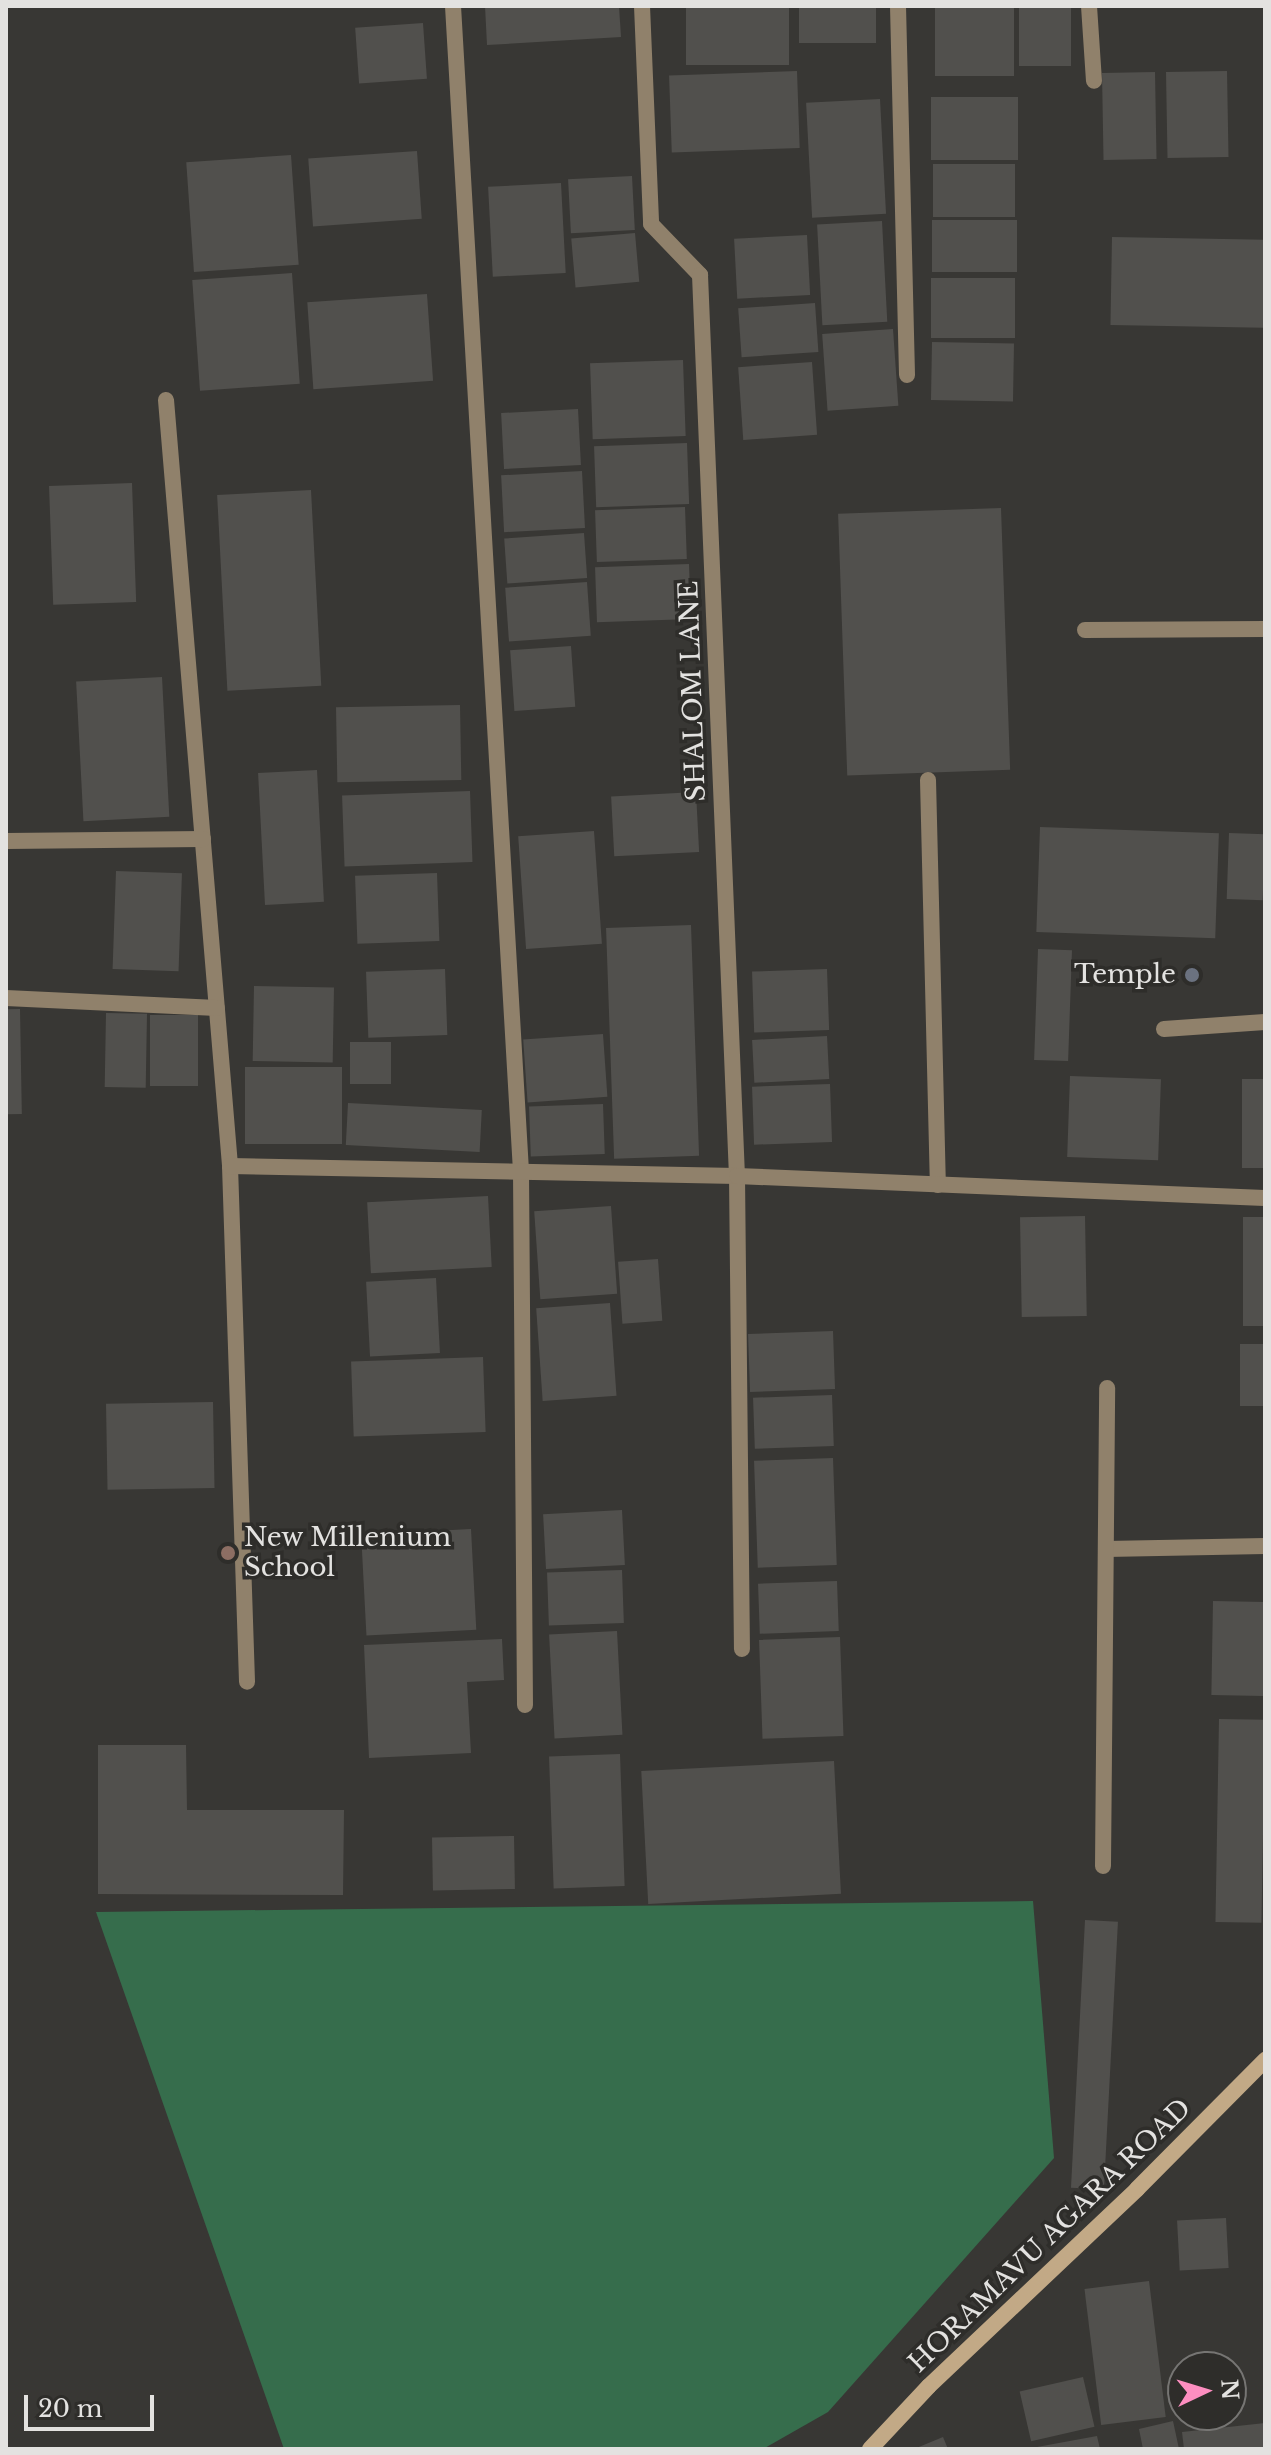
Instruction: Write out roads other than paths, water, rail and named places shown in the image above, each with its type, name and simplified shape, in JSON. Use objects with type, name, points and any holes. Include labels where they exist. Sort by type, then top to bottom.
[{"type":"street","points":[[453,6],[521,1172],[525,1705]]},
{"type":"street","name":"SHALOM LANE","points":[[642,6],[651,224],[700,275],[737,1176],[742,1649]]},
{"type":"street","points":[[898,6],[907,375]]},
{"type":"street","points":[[1089,6],[1094,81]]},
{"type":"street","points":[[166,400],[230,1166],[247,1682]]},
{"type":"street","points":[[1085,630],[1265,629]]},
{"type":"street","points":[[928,780],[938,1185]]},
{"type":"street","points":[[6,841],[203,839]]},
{"type":"street","points":[[6,998],[217,1008]]},
{"type":"street","points":[[1164,1029],[1265,1022]]},
{"type":"street","points":[[230,1166],[737,1176],[1265,1198]]},
{"type":"street","points":[[1103,1866],[1107,1388]]},
{"type":"street","points":[[1106,1549],[1265,1546]]},
{"type":"street","name":"HORAMAVU AGARA ROAD","points":[[870,2449],[929,2386],[1137,2189],[1265,2060]]},
{"type":"place","name":"Temple","points":[[1192,975]]},
{"type":"place","name":"New Millenium School","points":[[228,1553]]}]
